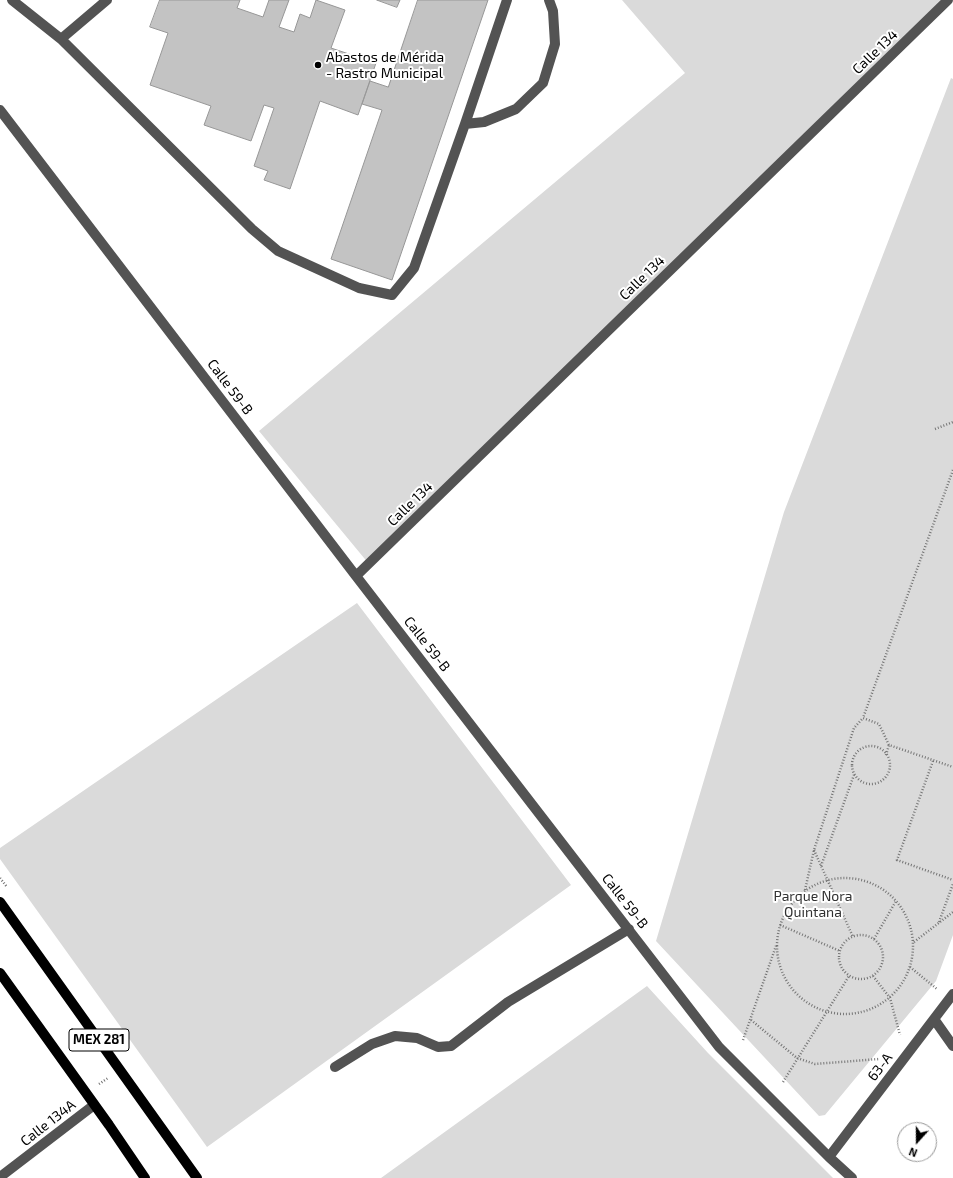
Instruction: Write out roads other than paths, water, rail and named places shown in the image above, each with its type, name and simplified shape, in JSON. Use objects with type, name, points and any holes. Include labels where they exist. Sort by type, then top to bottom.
[{"type":"main road","name":"MEX 281","points":[[0,902],[197,1178]]},
{"type":"main road","name":"MEX 281","points":[[0,973],[145,1178]]},
{"type":"street","points":[[12,0],[61,39],[252,229],[278,251],[359,288],[392,295],[414,268],[507,0]]},
{"type":"street","points":[[61,39],[107,0]]},
{"type":"street","points":[[465,124],[484,122],[516,109],[543,83],[555,44],[553,11],[549,0]]},
{"type":"street","name":"Calle 134","points":[[356,576],[948,0]]},
{"type":"street","name":"Calle 59-B","points":[[0,110],[356,576],[719,1047],[852,1178]]},
{"type":"street","points":[[335,1067],[372,1044],[395,1036],[417,1038],[438,1047],[451,1046],[508,1002],[629,929]]},
{"type":"street","name":"63-A","points":[[829,1157],[953,994]]},
{"type":"street","points":[[934,1019],[953,1046]]},
{"type":"street","name":"Calle 134A","points":[[0,1177],[94,1105]]},
{"type":"place","name":"Abastos de Mérida - Rastro Municipal","points":[[318,65]]},
{"type":"park label","name":"Parque Nora Quintana","points":[[813,904]]}]
